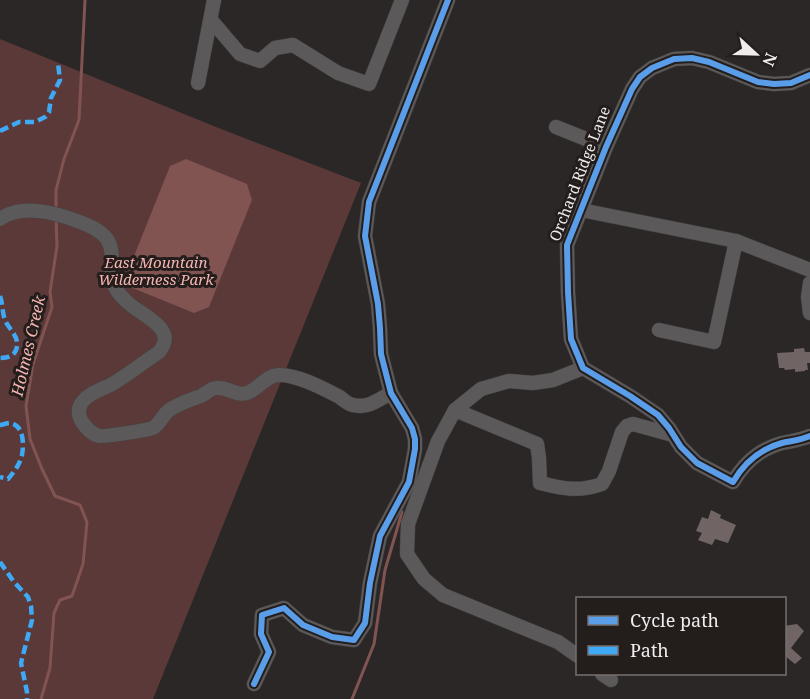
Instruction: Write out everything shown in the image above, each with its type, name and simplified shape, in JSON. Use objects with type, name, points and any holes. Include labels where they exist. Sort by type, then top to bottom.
[{"type":"street","points":[[198,83],[214,0]]},
{"type":"street","points":[[211,20],[240,54],[260,61],[275,48],[293,45],[338,73],[369,84],[402,0]]},
{"type":"street","points":[[254,684],[269,652],[261,634],[262,615],[284,608],[303,625],[332,637],[354,640],[365,623],[380,536],[409,482],[416,449],[415,439],[412,428],[391,393],[381,354],[378,304],[365,236],[369,202],[448,0]]},
{"type":"street","name":"Orchard Ridge Lane","points":[[583,368],[571,339],[567,245],[606,147],[636,83],[652,68],[666,61],[683,58],[701,60],[758,82],[791,83],[810,75]]},
{"type":"street","points":[[556,127],[606,147]]},
{"type":"street","points":[[581,210],[736,241],[810,270]]},
{"type":"street","points":[[0,219],[9,213],[48,212],[66,216],[101,232],[110,245],[112,278],[117,289],[129,304],[159,326],[164,333],[165,341],[159,352],[82,402],[79,408],[81,420],[98,436],[152,428],[168,411],[212,389],[223,387],[237,394],[244,394],[253,391],[270,377],[279,375],[318,386],[350,405],[367,405],[391,393]]},
{"type":"street","points":[[659,330],[714,342],[736,241]]},
{"type":"street","points":[[810,283],[808,297],[810,313]]},
{"type":"street","points":[[576,655],[558,642],[443,595],[424,579],[407,554],[408,524],[448,413],[481,389],[509,381],[533,383],[553,380],[583,368],[658,415],[681,447],[697,463],[733,482],[744,466],[758,454],[774,446],[810,436]]},
{"type":"street","points":[[448,413],[537,444],[540,483],[564,489],[589,489],[602,484],[609,471],[622,432],[627,426],[633,424],[673,435]]},
{"type":"green space","name":"East Mountain Wilderness Park","points":[[0,39],[361,183],[153,699],[0,699]]},
{"type":"shaded area","points":[[186,159],[247,184],[252,200],[209,307],[194,313],[130,287],[126,276],[170,166]]},
{"type":"building","points":[[804,348],[805,352],[810,352],[808,370],[795,372],[795,369],[779,368],[777,353],[794,352],[794,349]]},
{"type":"building","points":[[711,510],[721,515],[720,518],[736,525],[728,543],[715,539],[712,545],[698,540],[702,533],[696,531],[702,517],[708,519]]},
{"type":"building","points":[[797,624],[804,631],[791,648],[802,658],[795,664],[786,657],[786,626]]},
{"type":"waterway","name":"Holmes Creek","points":[[56,211],[56,190],[64,159],[79,120],[85,0]]},
{"type":"waterway","name":"Holmes Creek","points":[[41,699],[50,668],[54,613],[60,600],[72,596],[83,564],[87,522],[80,505],[55,496],[30,439],[26,406],[33,364],[52,307],[50,292],[57,246],[56,218]]},
{"type":"waterway","points":[[352,699],[374,644],[385,570],[402,512]]},
{"type":"marked path","points":[[0,131],[19,122],[35,122],[45,117],[49,112],[51,98],[60,80],[58,63]]},
{"type":"marked path","points":[[0,296],[5,320],[17,341],[15,352],[11,356],[0,358]]},
{"type":"marked path","points":[[0,425],[9,423],[18,427],[22,435],[23,446],[15,471],[8,479],[0,477]]},
{"type":"marked path","points":[[0,562],[28,597],[31,606],[32,620],[21,663],[27,699]]},
{"type":"cycle path","points":[[254,684],[269,652],[261,634],[262,615],[284,608],[303,625],[332,637],[354,640],[365,623],[370,583],[380,536],[409,482],[415,439],[412,428],[391,393],[381,354],[378,304],[365,236],[369,202],[448,0]]},
{"type":"cycle path","points":[[810,75],[791,83],[758,82],[709,62],[692,58],[674,59],[652,68],[640,77],[632,89],[567,245],[571,339],[583,368],[658,415],[681,447],[697,463],[733,482],[742,469],[760,453],[782,443],[810,436]]}]
